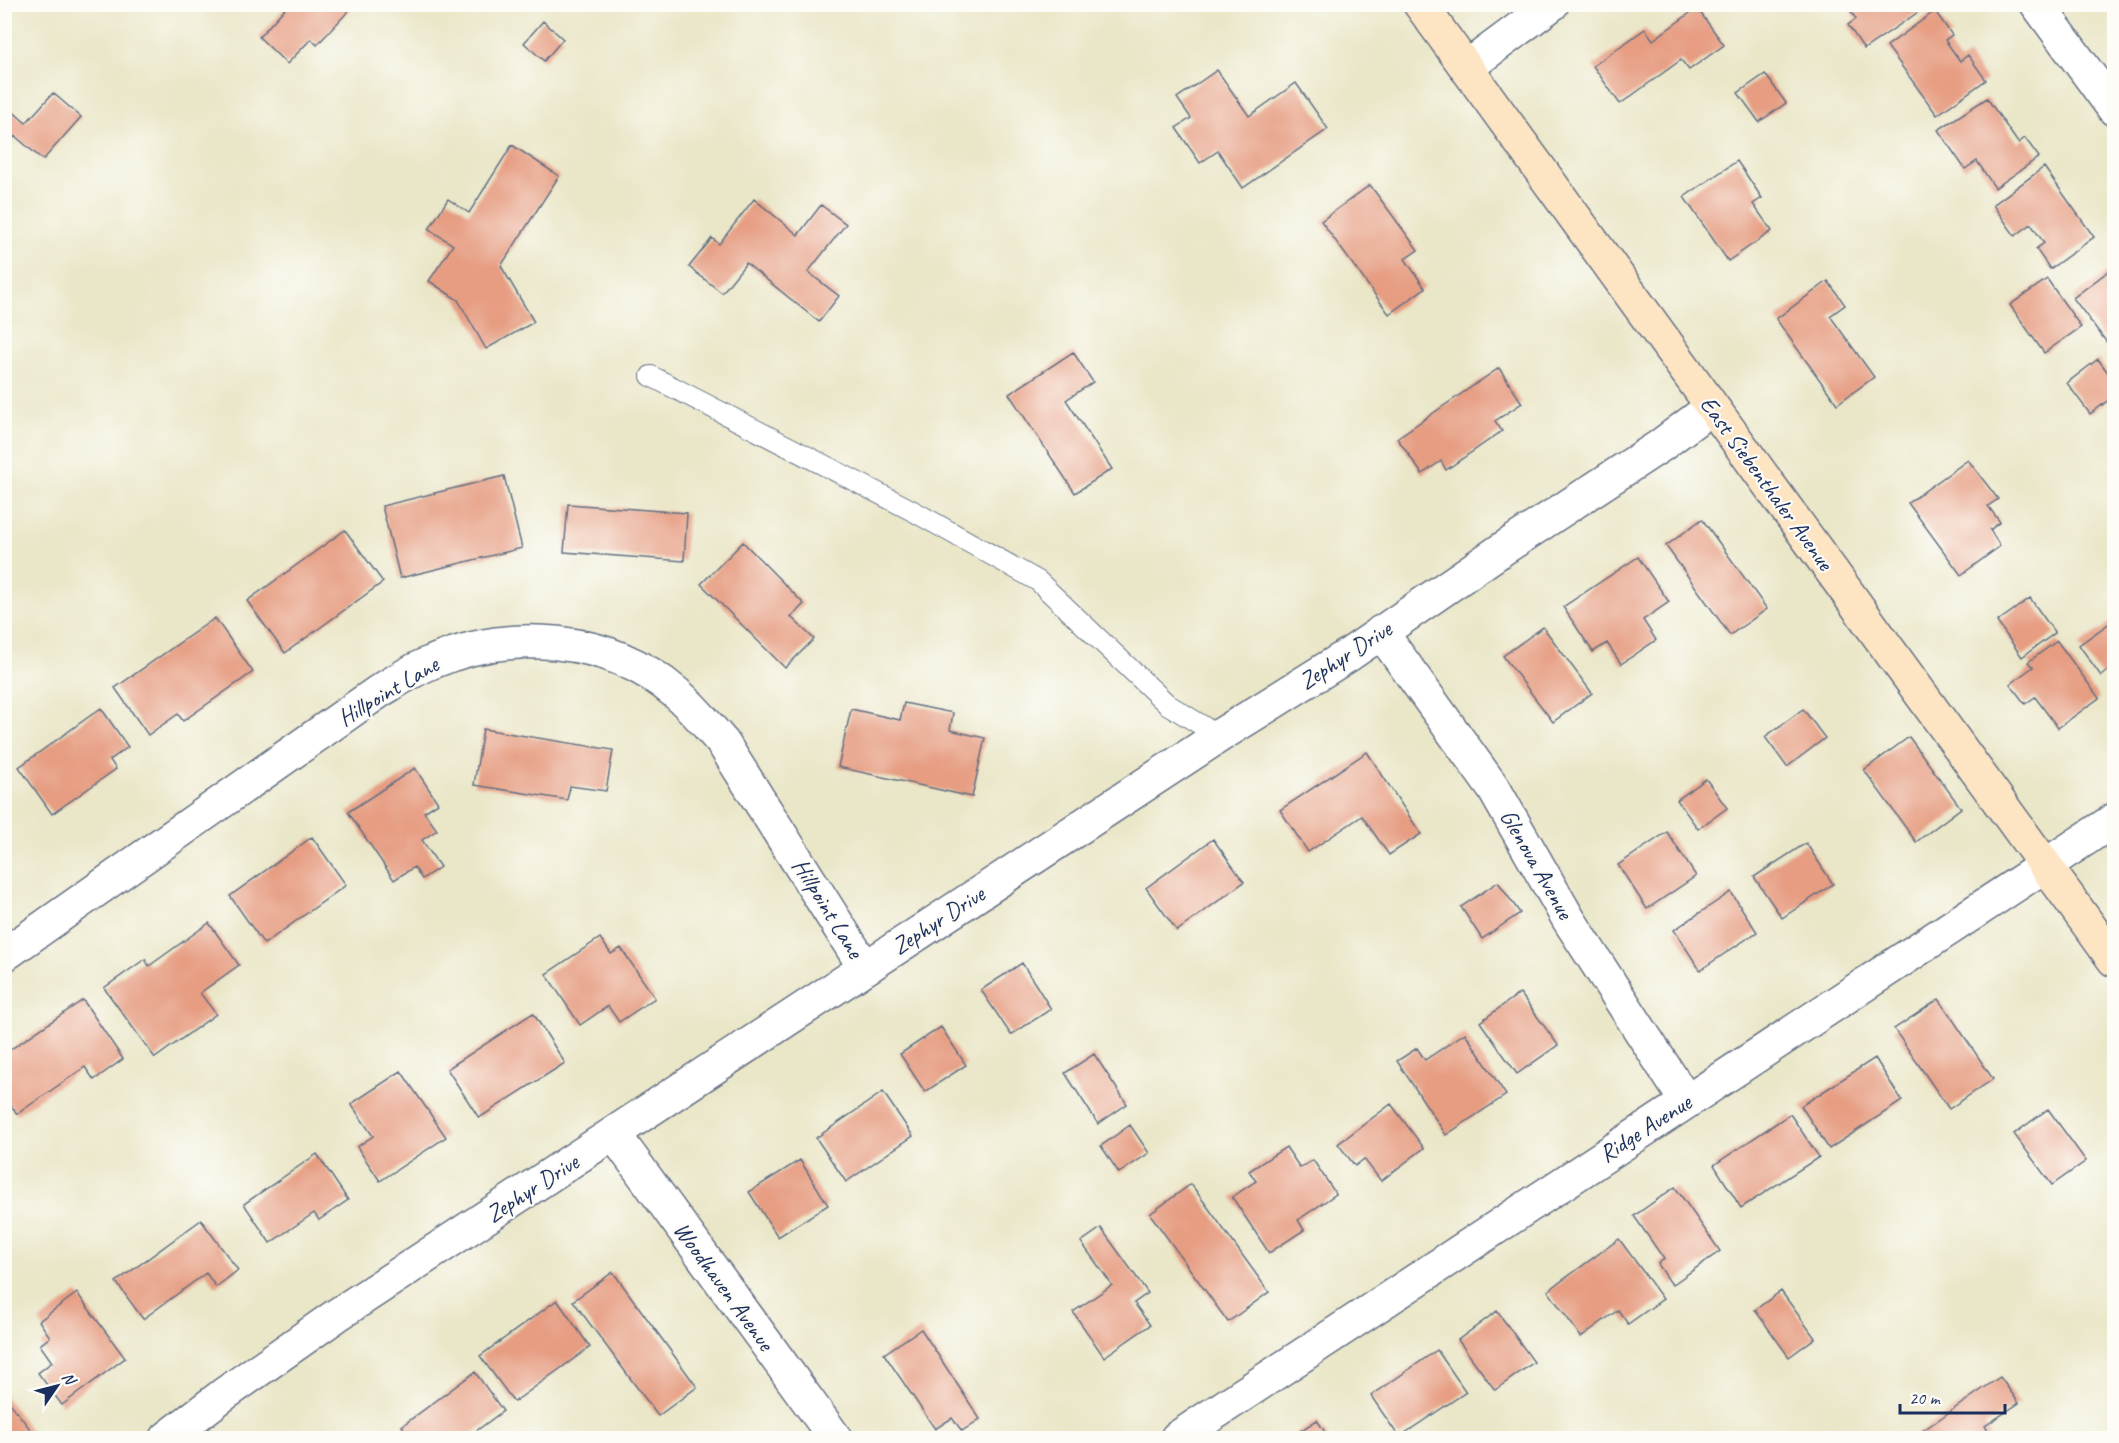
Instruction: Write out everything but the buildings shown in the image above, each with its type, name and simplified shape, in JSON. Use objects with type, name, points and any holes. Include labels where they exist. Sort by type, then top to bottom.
[{"type":"main road","name":"East Siebenthaler Avenue","points":[[1420,4],[2115,960]]},
{"type":"street","points":[[1466,68],[1552,4]]},
{"type":"street","points":[[2037,4],[2115,109]]},
{"type":"street","name":"Zephyr Drive","points":[[167,1438],[223,1395],[337,1315],[1219,736],[1350,654],[1660,446],[1712,407]]},
{"type":"street","name":"Glenova Avenue","points":[[1381,632],[1494,789],[1569,920],[1686,1101]]},
{"type":"street","name":"Hillpoint Lane","points":[[4,955],[378,692],[429,663],[467,649],[494,643],[534,642],[577,646],[611,654],[640,668],[675,692],[696,712],[723,743],[865,968]]},
{"type":"street","name":"Ridge Avenue","points":[[1177,1438],[2115,820]]},
{"type":"street","name":"Woodhaven Avenue","points":[[614,1134],[835,1438]]},
{"type":"lane","points":[[651,376],[913,511],[1038,581],[1167,704],[1219,736]]}]
